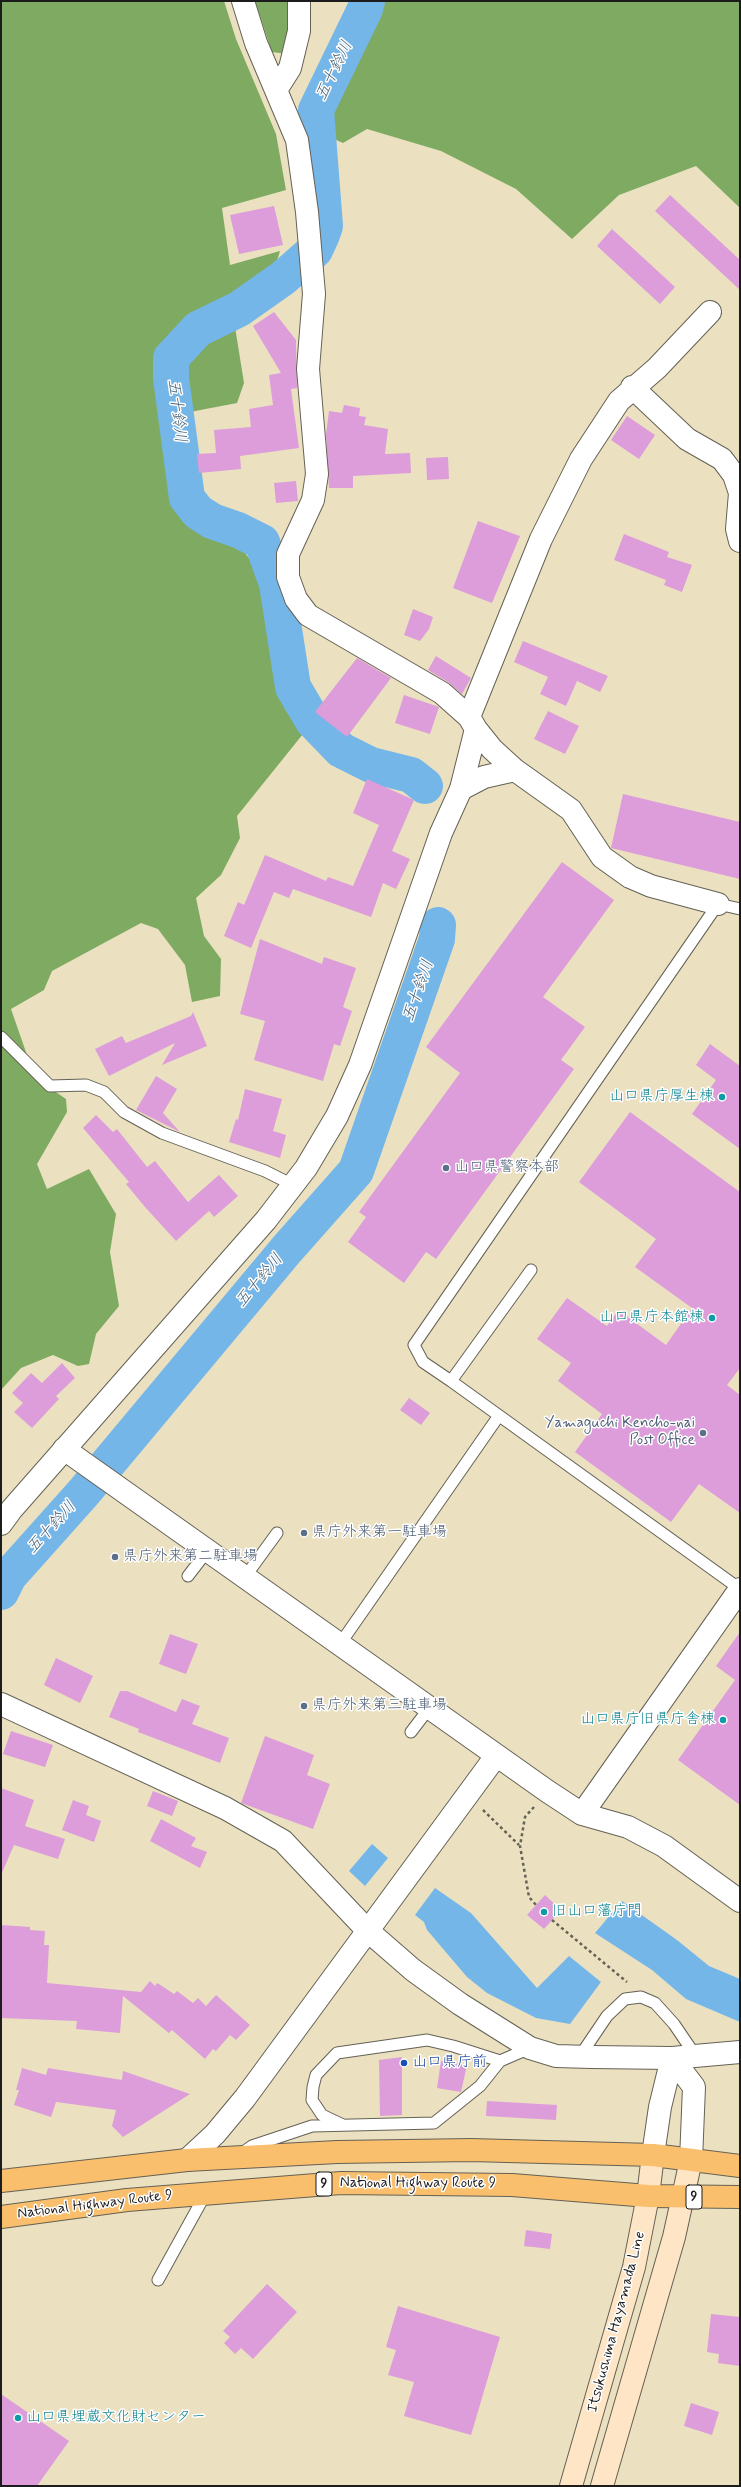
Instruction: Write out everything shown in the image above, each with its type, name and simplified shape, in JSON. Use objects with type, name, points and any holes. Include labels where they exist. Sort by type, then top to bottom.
[{"type":"highway","name":"9","points":[[1,2181],[187,2160],[337,2152],[470,2150],[652,2155],[740,2166]]},
{"type":"highway","name":"National Highway Route 9","points":[[6,2219],[127,2200],[341,2183],[512,2185],[648,2196],[740,2197]]},
{"type":"main road","name":"Itsukushima Hayamada Line","points":[[571,2486],[634,2267],[648,2196],[652,2155]]},
{"type":"main road","name":"Itsukushima Hayamada Line","points":[[602,2486],[685,2196],[691,2160]]},
{"type":"street","points":[[243,1],[256,43],[297,140],[307,212],[314,294],[308,369],[314,415],[317,474],[313,500],[288,554],[288,577],[296,599],[308,615],[442,693],[473,723],[492,749],[515,770],[571,810],[602,857],[630,877],[652,886],[718,904]]},
{"type":"street","points":[[276,90],[290,68],[299,31],[299,1]]},
{"type":"street","points":[[1,1524],[64,1449],[266,1220],[306,1168],[337,1116],[360,1065],[441,833],[461,789],[473,723],[541,539],[581,459],[619,401],[632,387],[657,368],[710,312]]},
{"type":"street","points":[[632,387],[687,439],[722,459],[734,475],[740,493],[737,528],[740,541]]},
{"type":"street","points":[[461,789],[484,777],[515,770]]},
{"type":"street","points":[[64,1449],[129,1493],[547,1791],[582,1814],[628,1827],[664,1846],[740,1901]]},
{"type":"street","points":[[582,1814],[740,1589]]},
{"type":"street","points":[[1,1704],[225,1808],[283,1841],[367,1930],[413,1970],[460,2004],[530,2048],[556,2056],[672,2058],[740,2052]]},
{"type":"street","points":[[187,2160],[215,2134],[245,2098],[367,1930],[469,1795],[496,1756]]},
{"type":"street","points":[[652,2155],[660,2107],[672,2058]]},
{"type":"street","points":[[672,2058],[694,2087],[691,2160]]},
{"type":"lane","points":[[740,909],[718,904],[414,1345],[423,1362],[740,1589]]},
{"type":"lane","points":[[1,1037],[50,1086],[86,1085],[104,1092],[124,1112],[162,1133],[265,1171],[293,1185]]},
{"type":"lane","points":[[451,1381],[531,1270]]},
{"type":"lane","points":[[340,1644],[498,1417]]},
{"type":"lane","points":[[245,1577],[277,1533]]},
{"type":"lane","points":[[188,1576],[208,1550]]},
{"type":"lane","points":[[411,1732],[430,1707]]},
{"type":"lane","points":[[580,2056],[607,2016],[624,1999],[641,1997],[655,2003],[674,2024],[695,2055]]},
{"type":"lane","points":[[346,2126],[322,2115],[312,2100],[316,2075],[337,2052],[428,2040],[453,2046],[500,2061]]},
{"type":"lane","points":[[235,2158],[252,2146],[312,2126],[434,2123],[480,2086],[500,2061],[530,2048]]},
{"type":"lane","points":[[158,2280],[206,2193]]},
{"type":"path","points":[[536,1905],[529,1898],[520,1846],[525,1818],[547,1791]]},
{"type":"path","points":[[469,1795],[520,1846]]},
{"type":"path","points":[[552,1920],[641,1997]]},
{"type":"green space","points":[[1,1],[224,1],[236,39],[276,134],[286,190],[222,208],[230,265],[280,251],[274,271],[231,302],[244,383],[237,403],[164,417],[176,493],[197,527],[236,541],[258,570],[274,667],[285,709],[303,734],[237,816],[240,838],[221,875],[196,898],[204,936],[221,959],[220,996],[192,1002],[185,965],[158,929],[141,923],[52,971],[44,990],[11,1009],[35,1078],[66,1099],[67,1112],[37,1164],[47,1189],[89,1169],[116,1214],[110,1252],[119,1306],[96,1334],[89,1364],[78,1366],[53,1355],[21,1368],[1,1390]]},
{"type":"green space","points":[[255,1],[291,1],[287,54],[272,52]]},
{"type":"green space","points":[[374,1],[740,1],[740,208],[696,166],[619,195],[572,239],[516,189],[441,151],[367,129],[343,143],[325,135],[330,107],[358,55]]},
{"type":"water","points":[[372,1844],[388,1858],[365,1886],[349,1871]]},
{"type":"water","points":[[435,1888],[471,1913],[537,1988],[569,1956],[601,1982],[570,2024],[536,2018],[487,1993],[467,1977],[427,1930],[424,1922],[415,1915]]},
{"type":"water","points":[[622,1901],[677,1940],[709,1966],[740,1979],[740,2022],[686,1999],[652,1970],[595,1933]]},
{"type":"building","points":[[670,195],[740,260],[740,290],[655,211]]},
{"type":"building","points":[[274,206],[283,245],[239,254],[230,215]]},
{"type":"building","points":[[612,229],[675,287],[660,304],[597,246]]},
{"type":"building","points":[[274,312],[296,340],[297,388],[291,389],[299,448],[240,456],[241,469],[199,473],[197,454],[216,453],[214,430],[251,427],[249,409],[273,405],[269,375],[281,373],[253,326]]},
{"type":"building","points":[[344,405],[360,408],[359,416],[366,417],[364,425],[388,429],[385,454],[410,453],[411,473],[353,476],[353,488],[329,488],[326,434],[329,411],[342,413]]},
{"type":"building","points":[[627,416],[655,435],[639,459],[611,440]]},
{"type":"building","points":[[448,457],[449,479],[427,480],[426,458]]},
{"type":"building","points":[[296,481],[298,501],[276,503],[274,483]]},
{"type":"building","points":[[478,521],[520,536],[492,603],[453,588]]},
{"type":"building","points":[[624,534],[669,552],[667,557],[692,565],[682,592],[664,585],[666,580],[614,560]]},
{"type":"building","points":[[413,609],[433,617],[429,629],[420,641],[404,635]]},
{"type":"building","points":[[523,641],[608,676],[600,692],[577,681],[566,706],[540,694],[548,677],[514,662]]},
{"type":"building","points":[[436,656],[471,678],[462,694],[448,682],[428,670]]},
{"type":"building","points":[[357,658],[391,678],[347,737],[315,712]]},
{"type":"building","points":[[404,695],[439,707],[430,734],[395,723]]},
{"type":"building","points":[[548,711],[579,726],[565,754],[534,739]]},
{"type":"building","points":[[367,779],[414,800],[392,851],[410,859],[396,889],[383,883],[371,917],[293,889],[289,898],[274,892],[251,948],[224,936],[238,902],[244,905],[265,855],[326,881],[328,877],[353,886],[379,825],[353,813]]},
{"type":"building","points":[[623,794],[740,822],[740,879],[611,848]]},
{"type":"building","points":[[562,862],[614,900],[543,997],[585,1027],[561,1060],[574,1069],[436,1259],[426,1252],[404,1283],[348,1242],[366,1217],[359,1212],[460,1073],[426,1047]]},
{"type":"building","points":[[260,939],[322,964],[324,957],[356,968],[343,1007],[352,1011],[340,1046],[334,1044],[323,1081],[254,1060],[265,1021],[240,1014]]},
{"type":"building","points":[[193,1012],[207,1046],[162,1065],[175,1043],[109,1076],[95,1049],[122,1036],[126,1043],[191,1016]]},
{"type":"building","name":"山口県庁厚生棟","points":[[710,1044],[740,1066],[740,1149],[692,1114],[716,1080],[696,1065]]},
{"type":"building","points":[[156,1076],[177,1089],[163,1113],[180,1132],[136,1110]]},
{"type":"building","points":[[245,1089],[282,1099],[273,1131],[286,1135],[280,1158],[229,1142],[236,1119],[238,1120]]},
{"type":"building","name":"山口県庁本館棟","points":[[630,1112],[740,1192],[740,1368],[727,1385],[740,1395],[740,1513],[699,1484],[671,1522],[575,1452],[602,1414],[558,1381],[571,1363],[537,1339],[567,1298],[607,1326],[618,1310],[666,1345],[692,1308],[635,1267],[656,1239],[579,1182]]},
{"type":"building","points":[[96,1115],[113,1132],[117,1129],[147,1167],[155,1161],[188,1202],[219,1175],[238,1196],[214,1217],[209,1211],[176,1241],[126,1184],[129,1182],[83,1128]]},
{"type":"building","points":[[62,1363],[75,1378],[56,1396],[59,1399],[32,1428],[14,1412],[23,1403],[12,1393],[31,1373],[42,1383]]},
{"type":"building","points":[[409,1398],[430,1413],[421,1425],[400,1410]]},
{"type":"building","name":"山口県庁旧県庁舎棟","points":[[740,1632],[740,1805],[678,1760],[735,1680],[716,1666]]},
{"type":"building","points":[[170,1634],[198,1644],[186,1674],[159,1664]]},
{"type":"building","points":[[56,1658],[93,1676],[80,1703],[44,1685]]},
{"type":"building","points":[[120,1691],[127,1691],[176,1712],[182,1699],[200,1706],[192,1724],[229,1738],[220,1763],[138,1732],[139,1729],[109,1717]]},
{"type":"building","points":[[11,1731],[53,1745],[45,1767],[3,1754]]},
{"type":"building","points":[[265,1736],[314,1755],[307,1775],[330,1784],[313,1829],[241,1803]]},
{"type":"building","points":[[1,1788],[34,1800],[25,1826],[65,1839],[58,1859],[14,1845],[1,1875]]},
{"type":"building","points":[[153,1791],[178,1801],[172,1816],[147,1806]]},
{"type":"building","points":[[73,1800],[89,1806],[86,1815],[101,1821],[94,1842],[62,1830]]},
{"type":"building","points":[[161,1819],[196,1838],[191,1846],[207,1852],[200,1868],[150,1841]]},
{"type":"building","name":"旧山口藩庁門","points":[[545,1895],[561,1910],[544,1929],[527,1915]]},
{"type":"building","points":[[1,1925],[30,1927],[30,1930],[45,1931],[44,1945],[49,1945],[47,1983],[141,1992],[150,1981],[155,1986],[157,1983],[174,1994],[177,1991],[193,2003],[198,1998],[206,2006],[216,1995],[250,2025],[236,2040],[230,2035],[216,2051],[213,2049],[205,2059],[172,2030],[169,2033],[123,1996],[120,2033],[76,2029],[77,2021],[1,2018]]},
{"type":"building","points":[[402,2057],[402,2115],[380,2116],[379,2060]]},
{"type":"building","points":[[441,2061],[467,2065],[461,2092],[437,2088]]},
{"type":"building","points":[[22,2068],[46,2075],[48,2068],[122,2080],[123,2071],[190,2094],[123,2137],[112,2126],[116,2110],[56,2102],[51,2117],[14,2105],[19,2090],[16,2090]]},
{"type":"building","points":[[487,2101],[557,2105],[556,2120],[486,2116]]},
{"type":"building","points":[[526,2230],[552,2234],[550,2249],[524,2246]]},
{"type":"building","points":[[267,2284],[297,2312],[253,2359],[241,2348],[235,2354],[224,2343],[230,2337],[223,2331]]},
{"type":"building","points":[[398,2306],[500,2337],[471,2435],[404,2416],[414,2382],[388,2375],[396,2350],[386,2347]]},
{"type":"building","points":[[711,2314],[740,2317],[740,2366],[718,2363],[719,2354],[707,2352]]},
{"type":"building","name":"山口県埋蔵文化財センター","points":[[1,2394],[69,2441],[37,2486],[1,2486]]},
{"type":"building","points":[[691,2403],[719,2412],[712,2435],[684,2426]]},
{"type":"waterway","name":"五十鈴川","points":[[367,1],[365,9],[316,110],[325,226],[315,250],[283,278],[239,309],[198,329],[171,358],[171,378],[187,498],[198,512],[212,521],[238,530],[262,542],[277,584],[293,687],[313,721],[341,750],[371,765],[411,775],[425,786]]},
{"type":"waterway","name":"五十鈴川","points":[[1,1592],[9,1576],[84,1492],[287,1249],[356,1171],[437,939],[438,925]]},
{"type":"place","name":"山口県庁厚生棟","points":[[722,1097]]},
{"type":"place","name":"山口県警察本部","points":[[446,1168]]},
{"type":"place","name":"山口県庁本館棟","points":[[712,1318]]},
{"type":"place","name":"Yamaguchi Kencho-nai Post Office","points":[[703,1433]]},
{"type":"place","name":"県庁外来第一駐車場","points":[[304,1533]]},
{"type":"place","name":"県庁外来第二駐車場","points":[[115,1557]]},
{"type":"place","name":"県庁外来第三駐車場","points":[[304,1706]]},
{"type":"place","name":"山口県庁旧県庁舎棟","points":[[723,1720]]},
{"type":"place","name":"旧山口藩庁門","points":[[544,1912]]},
{"type":"place","name":"山口県庁前","points":[[404,2063]]},
{"type":"place","name":"山口県埋蔵文化財センター","points":[[18,2418]]}]
